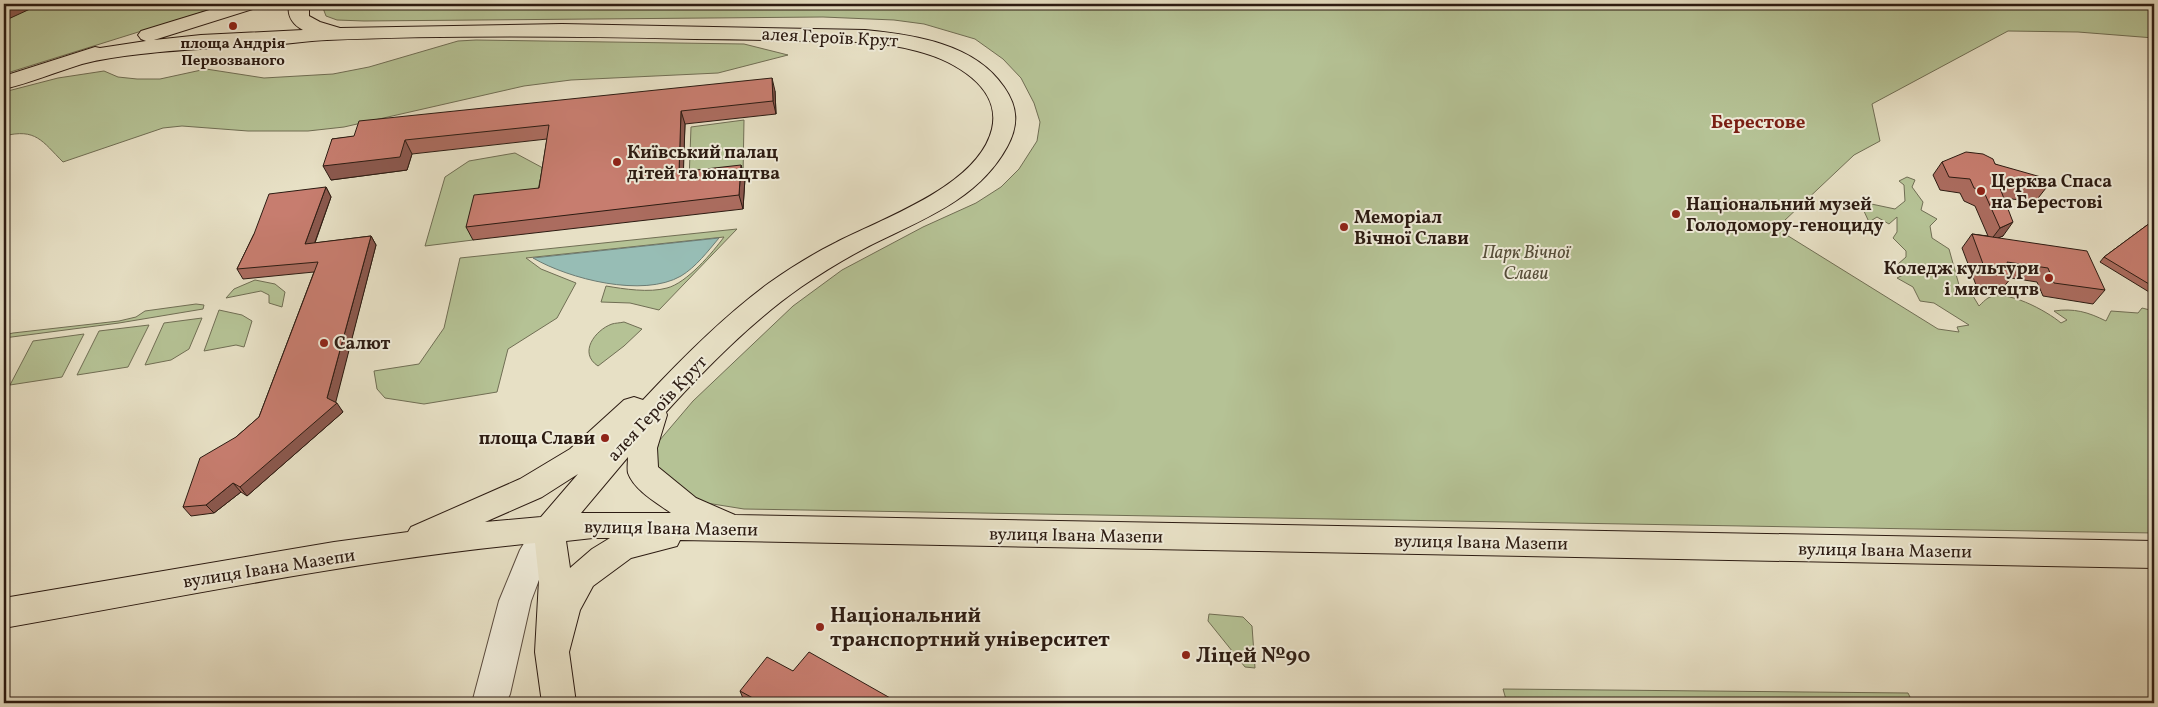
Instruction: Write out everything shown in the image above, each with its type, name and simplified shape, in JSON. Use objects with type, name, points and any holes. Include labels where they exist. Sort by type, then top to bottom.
[{"type":"main road","points":[[4,83],[249,4]]},
{"type":"main road","points":[[299,4],[296,11],[298,18],[305,24],[329,31],[353,34]]},
{"type":"main road","name":"алея Героїв Крут","points":[[353,34],[562,30],[885,37],[916,43],[943,52],[976,71],[987,80],[1002,100],[1004,128],[996,149],[970,179],[946,197],[840,250],[796,276],[732,329],[659,402],[549,529]]},
{"type":"main road","points":[[78,58],[137,48],[201,41],[353,34]]},
{"type":"main road","points":[[376,551],[418,538],[531,488],[580,457],[636,406],[697,364]]},
{"type":"main road","points":[[659,402],[648,427],[642,448],[643,472],[656,485],[685,507],[736,528]]},
{"type":"main road","name":"вулиця Івана Мазепи","points":[[4,613],[325,558],[494,534],[594,525],[2154,555]]},
{"type":"main road","points":[[552,652],[564,606],[582,576],[602,559],[624,546],[670,536],[736,528]]},
{"type":"main road","points":[[549,529],[555,580],[552,652],[559,703]]},
{"type":"street","points":[[489,703],[493,694],[515,601],[531,560],[549,529]]},
{"type":"green space","points":[[4,4],[228,4],[4,74]]},
{"type":"green space","name":"Парк Вічної Слави","points":[[325,4],[2154,4],[2154,38],[2078,32],[2008,31],[1872,104],[1880,141],[1854,155],[1784,221],[1785,234],[1938,329],[1959,332],[1957,327],[1969,325],[1934,303],[1920,301],[1913,287],[1897,278],[1905,274],[1897,265],[1906,257],[1906,251],[1893,238],[1897,232],[1897,217],[1889,224],[1877,217],[1869,222],[1863,209],[1862,202],[1895,209],[1905,201],[1904,185],[1899,181],[1907,177],[1915,180],[1912,187],[1923,202],[1921,210],[1937,219],[1930,226],[1932,238],[1949,249],[1959,285],[1973,296],[1979,306],[1988,298],[1995,296],[2015,298],[2036,307],[2061,323],[2067,320],[2054,311],[2068,310],[2081,312],[2106,321],[2111,311],[2138,313],[2142,308],[2154,311],[2154,533],[744,509],[694,501],[661,477],[655,458],[659,441],[693,401],[793,306],[842,270],[923,227],[976,203],[1001,187],[1019,169],[1037,141],[1040,122],[1034,103],[1021,78],[1003,59],[975,39],[924,24],[894,20],[823,17],[364,21],[337,20],[326,16],[323,8]]},
{"type":"green space","points":[[458,41],[744,44],[788,55],[718,73],[571,80],[524,86],[344,127],[308,131],[248,131],[182,126],[163,128],[63,162],[38,138],[24,134],[4,136],[4,92],[58,78],[104,71],[118,77],[160,79],[206,69],[264,78],[333,74],[369,67]]},
{"type":"green space","points":[[744,120],[743,176],[689,181],[691,127]]},
{"type":"green space","points":[[515,153],[543,168],[535,202],[473,240],[425,246],[445,177],[469,161]]},
{"type":"green space","points":[[737,229],[659,310],[630,303],[601,302],[606,286],[645,290],[667,288],[675,285],[691,274],[724,237],[526,258],[541,269],[576,283],[557,318],[508,349],[497,392],[424,404],[385,398],[377,389],[374,371],[419,364],[444,328],[460,258]]},
{"type":"green space","points":[[255,280],[275,284],[285,292],[282,307],[269,303],[269,295],[261,291],[226,298],[234,289]]},
{"type":"green space","points":[[196,304],[204,305],[203,309],[119,323],[4,338],[4,335],[13,333],[119,321],[136,317],[145,311]]},
{"type":"green space","points":[[219,310],[242,315],[252,321],[244,347],[236,345],[204,351]]},
{"type":"green space","points":[[202,318],[189,349],[171,360],[145,365],[164,323]]},
{"type":"green space","points":[[624,322],[642,329],[598,366],[589,355],[591,342],[606,327]]},
{"type":"green space","points":[[149,325],[128,367],[77,375],[99,331]]},
{"type":"green space","points":[[84,334],[62,377],[10,385],[33,341]]},
{"type":"green space","points":[[1209,614],[1243,617],[1252,626],[1255,668],[1245,667],[1208,621]]},
{"type":"green space","points":[[1503,689],[1908,693],[1913,703],[1507,703]]},
{"type":"water","points":[[719,238],[697,263],[681,276],[665,282],[647,285],[627,286],[586,279],[548,266],[533,258]]},
{"type":"building","name":"Київський палац дітей та юнацтва","points":[[772,78],[773,101],[681,111],[679,172],[741,165],[739,195],[466,227],[474,195],[539,188],[549,125],[405,140],[400,157],[323,166],[332,139],[354,136],[359,121]]},
{"type":"building","points":[[1966,152],[1983,154],[1993,159],[1995,164],[2048,179],[2046,188],[1998,183],[2013,222],[2000,228],[1984,192],[1974,188],[1970,179],[1949,177],[1942,162]]},
{"type":"building","name":"Салют","points":[[326,187],[305,244],[371,236],[327,398],[337,403],[240,487],[233,483],[206,505],[183,507],[200,458],[236,437],[259,417],[318,262],[237,269],[254,234],[269,194]]},
{"type":"building","points":[[2154,220],[2154,287],[2104,257]]},
{"type":"building","points":[[1972,234],[2087,251],[2105,290],[2054,283],[2048,268],[2007,262],[2012,276],[1986,272]]},
{"type":"building","points":[[809,652],[899,703],[762,703],[740,691],[767,657],[793,671]]},
{"type":"place","name":"площа Андрія Первозваного","points":[[233,26]]},
{"type":"place","name":"Київський палац дітей та юнацтва","points":[[617,162]]},
{"type":"place","name":"Церква Спаса на Берестові","points":[[1981,191]]},
{"type":"place","name":"Національний музей Голодомору-геноциду","points":[[1676,214]]},
{"type":"place","name":"Меморіал Вічної Слави","points":[[1344,227]]},
{"type":"place","name":"Коледж культури і мистецтв","points":[[2049,278]]},
{"type":"place","name":"Салют","points":[[324,343]]},
{"type":"place","name":"площа Слави","points":[[605,438]]},
{"type":"place","name":"Національний транспортний університет","points":[[820,627]]},
{"type":"place","name":"Ліцей №90","points":[[1186,655]]},
{"type":"district","name":"Берестове","points":[[1758,121]]}]
